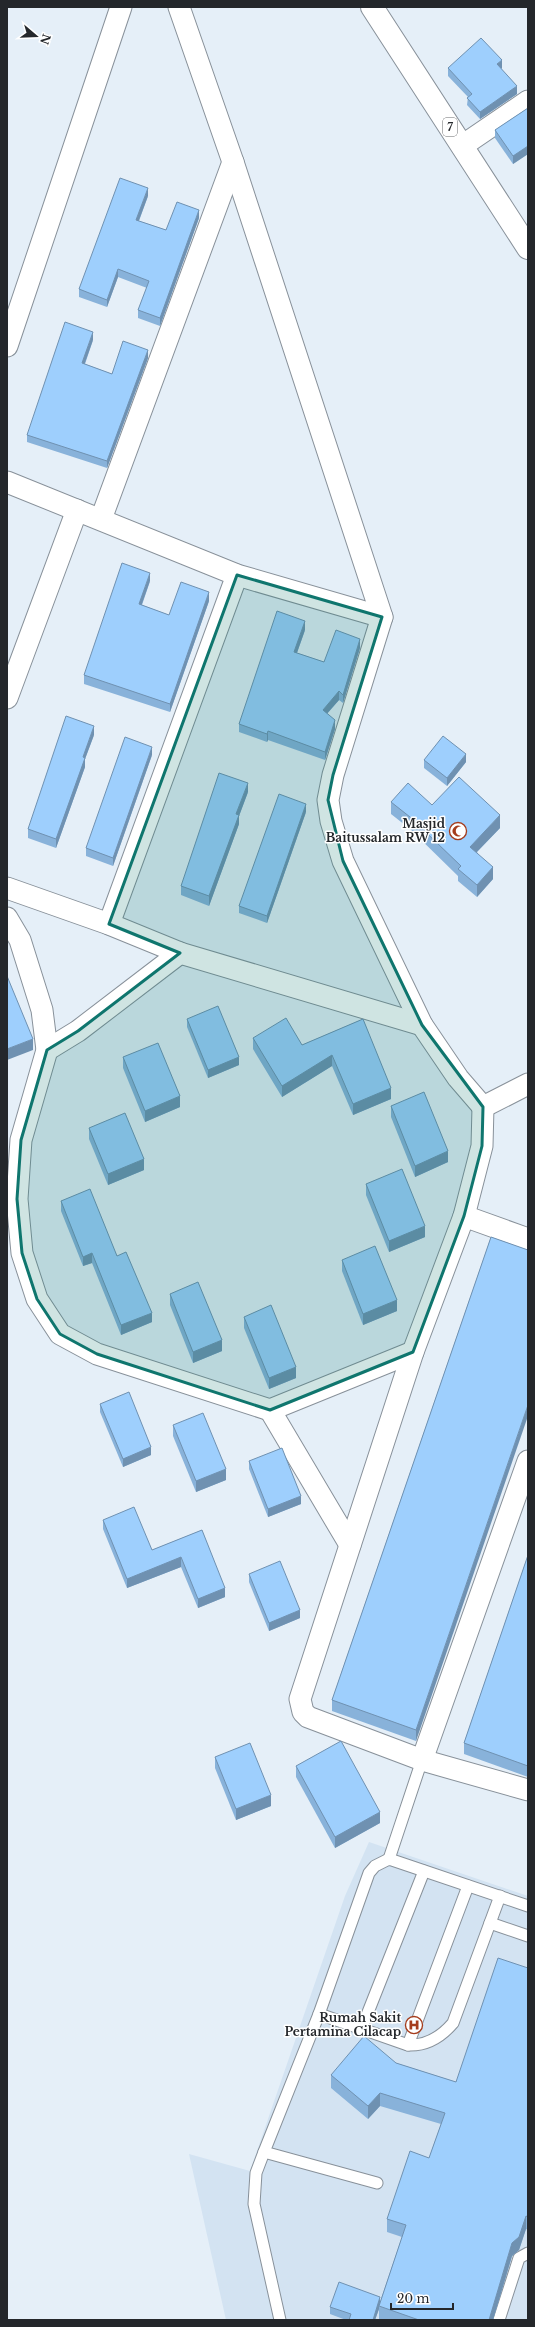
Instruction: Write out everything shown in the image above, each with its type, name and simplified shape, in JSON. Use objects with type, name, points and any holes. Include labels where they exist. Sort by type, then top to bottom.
[{"type":"highway","name":"7","points":[[372,7],[528,248]]},
{"type":"street","points":[[7,346],[121,7]]},
{"type":"street","points":[[179,7],[233,162],[382,617],[333,775],[328,800],[331,821],[344,861],[422,1025],[458,1078],[483,1107],[482,1146],[464,1216],[413,1352],[300,1699],[300,1706],[308,1717],[422,1760],[528,1790]]},
{"type":"street","points":[[462,146],[528,101]]},
{"type":"street","points":[[101,519],[233,162]]},
{"type":"street","points":[[7,482],[237,575],[382,617]]},
{"type":"street","points":[[7,698],[77,510]]},
{"type":"street","points":[[109,924],[237,575]]},
{"type":"street","points":[[7,888],[109,924],[180,953],[422,1025]]},
{"type":"street","points":[[7,918],[20,940],[42,1010],[47,1050],[21,1140],[17,1199],[22,1253],[37,1299],[60,1334],[97,1354],[270,1410],[413,1352]]},
{"type":"street","points":[[47,1050],[78,1031],[180,953]]},
{"type":"street","points":[[483,1107],[528,1084]]},
{"type":"street","points":[[464,1216],[528,1239]]},
{"type":"street","points":[[270,1410],[350,1545]]},
{"type":"street","points":[[422,1760],[528,1461]]},
{"type":"lane","points":[[389,1860],[422,1760]]},
{"type":"lane","points":[[280,2320],[254,2204],[256,2173],[319,2014],[369,1873],[375,1866],[389,1860],[528,1906]]},
{"type":"lane","points":[[362,2030],[424,1871]]},
{"type":"lane","points":[[408,2045],[468,1886]]},
{"type":"lane","points":[[319,2014],[408,2045],[423,2045],[440,2036],[453,2023],[500,1896]]},
{"type":"lane","points":[[490,1923],[528,1936]]},
{"type":"lane","points":[[264,2152],[377,2183]]},
{"type":"lane","points":[[499,2320],[519,2258],[528,2253]]},
{"type":"highlighted area","points":[[237,575],[382,617],[333,775],[328,800],[343,861],[422,1025],[483,1107],[482,1146],[464,1216],[413,1352],[270,1410],[97,1354],[60,1334],[37,1299],[22,1253],[17,1199],[21,1140],[47,1050],[78,1031],[180,953],[109,924]]},
{"type":"shaded area","name":"Rumah Sakit Pertamina Cilacap","points":[[369,1842],[528,1896],[528,2320],[226,2320],[189,2154],[250,2171],[345,1896]]},
{"type":"building","points":[[481,38],[502,60],[497,64],[517,86],[480,112],[467,98],[472,94],[448,68]]},
{"type":"building","points":[[528,108],[528,146],[513,156],[495,130]]},
{"type":"building","points":[[120,178],[148,188],[136,220],[166,230],[177,202],[199,210],[160,318],[138,310],[149,281],[118,269],[107,300],[79,289]]},
{"type":"building","points":[[65,322],[93,332],[82,363],[112,374],[123,341],[148,350],[107,461],[27,435]]},
{"type":"building","points":[[122,563],[150,573],[139,604],[169,615],[181,582],[209,592],[170,704],[84,675]]},
{"type":"building","points":[[277,611],[305,621],[294,652],[324,662],[336,630],[360,639],[343,695],[339,691],[323,710],[335,720],[325,752],[268,731],[267,734],[239,724]]},
{"type":"building","points":[[66,716],[94,726],[83,757],[85,758],[56,839],[28,829]]},
{"type":"building","points":[[443,736],[466,754],[447,778],[424,760]]},
{"type":"building","points":[[125,737],[152,747],[113,858],[86,848]]},
{"type":"building","points":[[219,773],[248,783],[236,814],[239,815],[209,896],[181,886]]},
{"type":"building","points":[[459,777],[500,815],[470,847],[493,867],[477,885],[458,869],[461,866],[410,817],[391,802],[408,783],[432,805]]},
{"type":"building","points":[[279,794],[306,804],[267,916],[239,906]]},
{"type":"building","points":[[7,976],[33,1039],[7,1049]]},
{"type":"building","points":[[218,1006],[239,1057],[208,1070],[187,1019]]},
{"type":"building","points":[[286,1018],[302,1045],[363,1019],[391,1088],[353,1104],[332,1055],[282,1086],[253,1038]]},
{"type":"building","points":[[158,1043],[180,1096],[145,1111],[123,1057]]},
{"type":"building","points":[[424,1092],[448,1151],[415,1166],[391,1106]]},
{"type":"building","points":[[125,1113],[144,1159],[108,1174],[89,1128]]},
{"type":"building","points":[[402,1169],[425,1226],[389,1241],[366,1184]]},
{"type":"building","points":[[90,1189],[117,1256],[126,1252],[152,1313],[121,1325],[92,1253],[83,1257],[61,1201]]},
{"type":"building","points":[[491,1237],[528,1250],[528,1405],[416,1730],[332,1700]]},
{"type":"building","points":[[375,1246],[397,1300],[363,1314],[342,1260]]},
{"type":"building","points":[[198,1282],[222,1340],[193,1352],[170,1294]]},
{"type":"building","points":[[271,1305],[296,1367],[269,1378],[244,1317]]},
{"type":"building","points":[[129,1392],[151,1447],[123,1459],[100,1404]]},
{"type":"building","points":[[203,1413],[226,1469],[196,1481],[173,1425]]},
{"type":"building","points":[[282,1448],[301,1496],[268,1509],[249,1461]]},
{"type":"building","points":[[134,1507],[152,1550],[202,1530],[225,1588],[198,1599],[181,1557],[127,1579],[103,1520]]},
{"type":"building","points":[[528,1555],[528,1766],[464,1743]]},
{"type":"building","points":[[280,1561],[300,1610],[269,1623],[249,1574]]},
{"type":"building","points":[[341,1741],[380,1812],[335,1837],[296,1766]]},
{"type":"building","points":[[250,1743],[271,1795],[236,1809],[215,1757]]},
{"type":"building","points":[[498,1958],[528,1968],[528,2217],[526,2216],[519,2237],[512,2243],[489,2320],[419,2320],[379,2306],[406,2225],[387,2219],[410,2151],[429,2158],[445,2113],[380,2093],[368,2106],[331,2075],[364,2036],[396,2063],[456,2082]]},
{"type":"building","points":[[339,2282],[380,2297],[373,2320],[349,2320],[351,2314],[330,2307]]},
{"type":"place","name":"Masjid Baitussalam RW 12","points":[[458,831]]},
{"type":"place","name":"Rumah Sakit Pertamina Cilacap","points":[[414,2025]]}]
